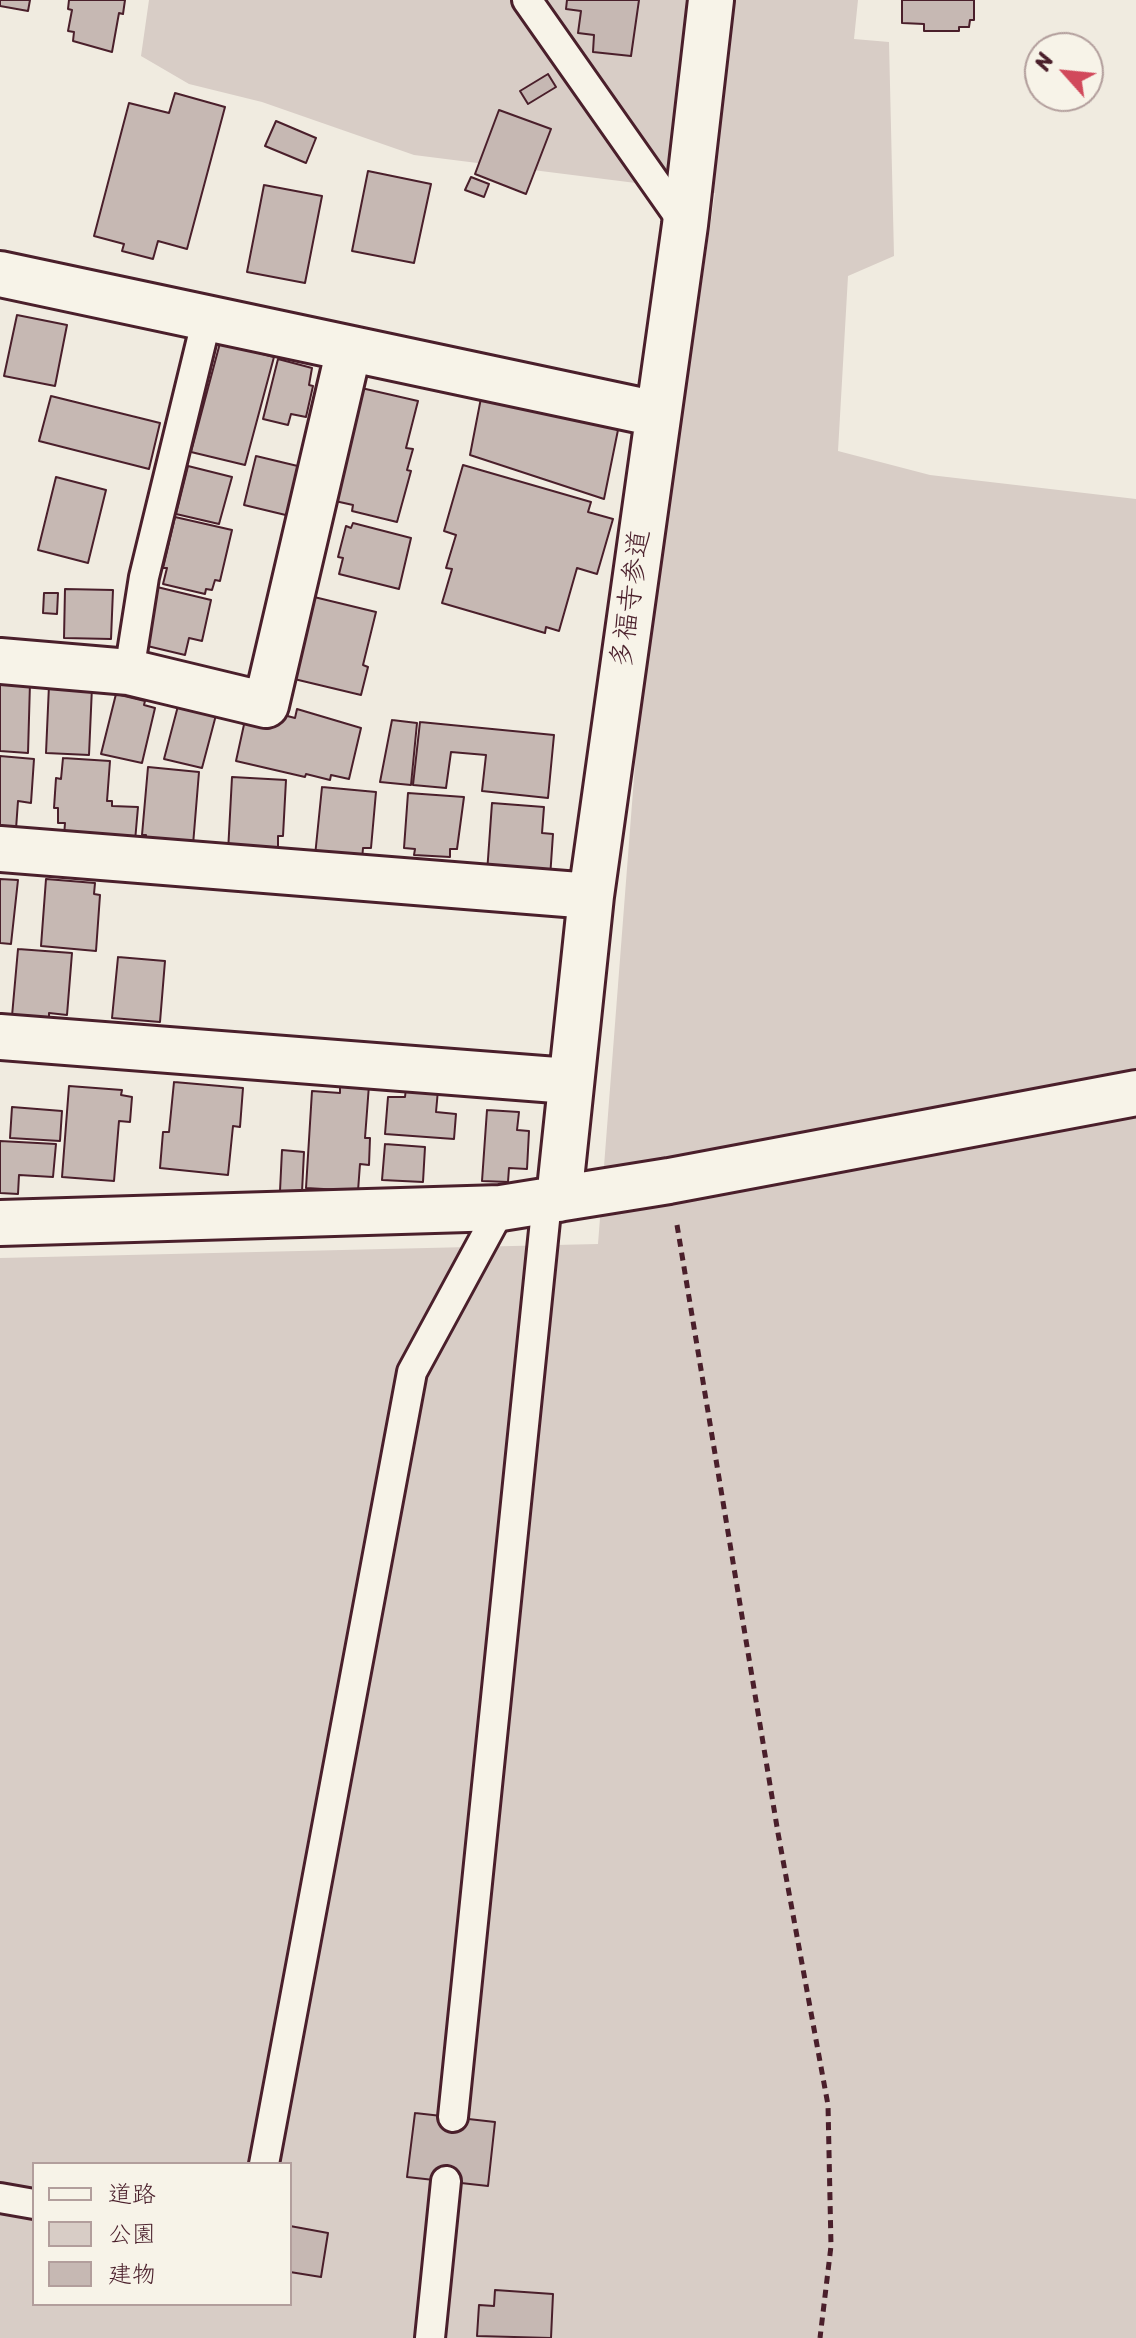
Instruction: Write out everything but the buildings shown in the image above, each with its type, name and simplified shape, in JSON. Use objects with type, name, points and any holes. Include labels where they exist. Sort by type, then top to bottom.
[{"type":"street","name":"多福寺参道","points":[[553,1200],[591,896],[685,225],[711,0]]},
{"type":"street","points":[[0,274],[657,414]]},
{"type":"street","points":[[0,661],[129,672],[266,705],[349,349]]},
{"type":"street","points":[[0,849],[591,896]]},
{"type":"street","points":[[0,1037],[569,1081]]},
{"type":"street","points":[[0,1223],[501,1208],[669,1181],[1136,1093]]},
{"type":"lane","points":[[527,0],[685,225]]},
{"type":"lane","points":[[129,672],[144,577],[207,318]]},
{"type":"lane","points":[[453,2117],[553,1200]]},
{"type":"lane","points":[[264,2162],[412,1372],[501,1208]]},
{"type":"lane","points":[[430,2338],[446,2181]]},
{"type":"lane","points":[[0,2198],[32,2204]]},
{"type":"path","points":[[669,1181],[778,1833],[828,2105],[831,2246],[820,2338]]},
{"type":"green space","points":[[149,0],[858,0],[854,39],[889,42],[894,256],[848,276],[838,451],[930,475],[1136,499],[1136,2338],[0,2338],[0,1258],[598,1244],[639,713],[715,193],[414,155],[262,102],[189,84],[141,56]]}]
